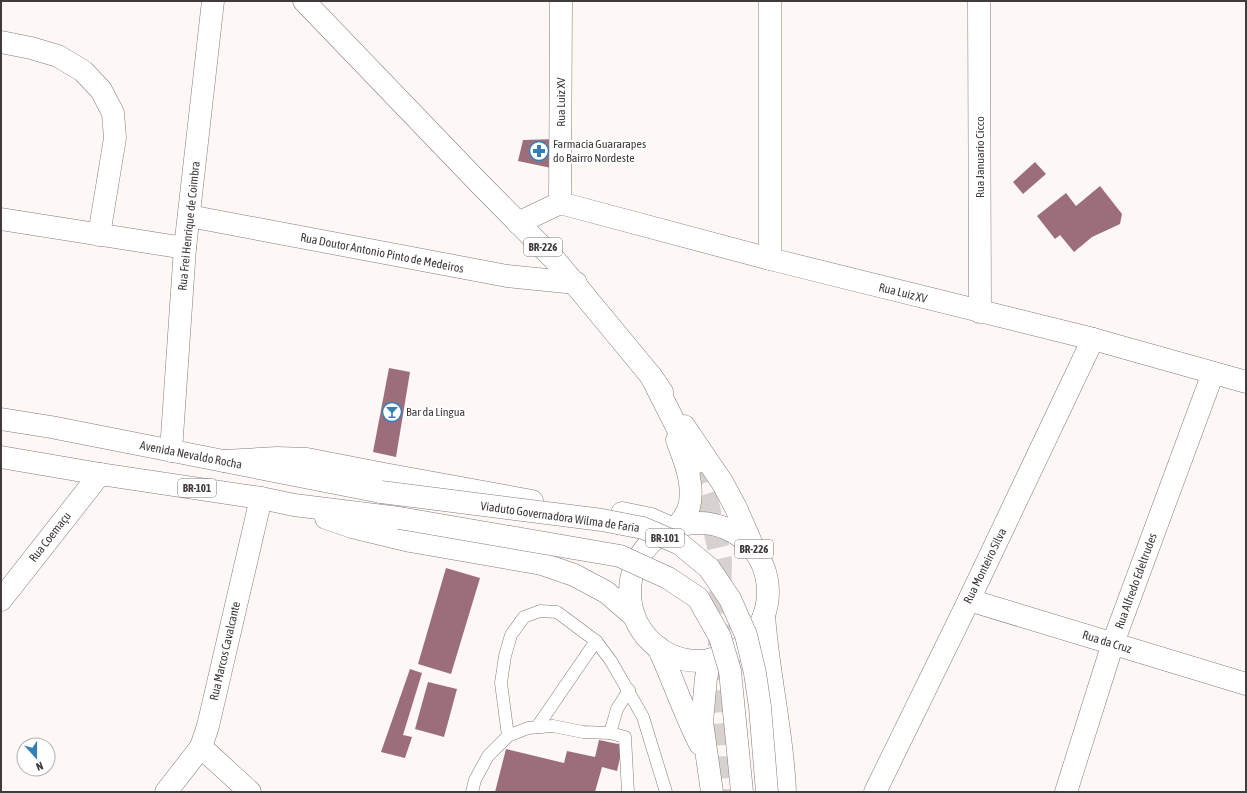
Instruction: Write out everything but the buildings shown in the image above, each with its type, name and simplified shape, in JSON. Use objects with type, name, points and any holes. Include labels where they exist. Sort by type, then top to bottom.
[{"type":"main road","name":"Rua Frei Henrique de Coimbra","points":[[172,451],[185,248],[213,1]]},
{"type":"main road","name":"BR-226","points":[[304,1],[576,283],[651,376],[722,482],[736,508],[767,578],[768,590],[767,606],[764,615],[753,635],[742,646],[729,654],[711,659],[692,660],[674,656],[658,647],[644,634],[634,616],[630,596],[631,582],[632,575],[640,556],[653,540],[674,527],[688,510],[691,489],[683,456],[651,376]]},
{"type":"main road","name":"Rua Luiz XV","points":[[561,1],[560,203],[770,259],[1093,339],[1213,374],[1246,382]]},
{"type":"main road","points":[[770,1],[770,259]]},
{"type":"main road","name":"Rua Januario Cicco","points":[[979,1],[980,312]]},
{"type":"main road","points":[[1,42],[31,48],[58,56],[83,71],[101,90],[113,113],[115,138],[99,235]]},
{"type":"main road","points":[[518,223],[560,203]]},
{"type":"main road","name":"Rua Doutor Antonio Pinto de Medeiros","points":[[189,216],[507,276],[576,283]]},
{"type":"main road","points":[[1,219],[185,248]]},
{"type":"main road","name":"Rua Monteiro Silva","points":[[875,792],[969,600],[1093,339]]},
{"type":"main road","name":"Rua Alfredo Edeltrudes","points":[[1066,792],[1113,643],[1213,374]]},
{"type":"main road","points":[[651,376],[695,463]]},
{"type":"main road","name":"Avenida Nevaldo Rocha","points":[[1,419],[51,427],[381,492]]},
{"type":"main road","name":"BR-101","points":[[1,457],[100,474],[261,498],[294,505],[399,518],[620,556],[668,578],[698,598],[720,637],[730,671],[742,792]]},
{"type":"main road","points":[[224,461],[277,458],[307,459],[506,497],[617,512],[674,527]]},
{"type":"main road","name":"Rua Coemaçu","points":[[1,600],[100,474]]},
{"type":"main road","name":"Viaduto Governadora Wilma de Faria","points":[[381,492],[602,520],[643,528],[680,544],[709,568],[730,599],[746,635],[755,673],[760,707],[768,792]]},
{"type":"main road","name":"Rua Marcos Cavalcante","points":[[166,792],[201,747],[208,726],[261,498]]},
{"type":"main road","points":[[294,505],[352,528],[410,541],[542,564],[574,575],[606,592],[634,616]]},
{"type":"main road","name":"BR-226","points":[[674,527],[706,523],[712,524],[733,531],[754,549]]},
{"type":"main road","name":"Rua da Cruz","points":[[969,600],[1246,684]]},
{"type":"main road","points":[[764,615],[766,649],[770,668],[786,792]]},
{"type":"main road","points":[[658,647],[671,675],[688,720],[706,756]]},
{"type":"main road","points":[[711,659],[706,678],[702,722],[712,792]]},
{"type":"main road","points":[[201,747],[250,792]]},
{"type":"lane","points":[[508,736],[501,683],[505,656],[511,635],[524,617],[540,611],[557,612],[596,641],[612,661],[643,718],[666,792]]},
{"type":"lane","points":[[538,728],[596,641]]},
{"type":"lane","points":[[610,733],[617,709],[629,690]]},
{"type":"lane","points":[[472,792],[475,780],[488,756],[508,736],[528,728],[553,726],[583,732],[610,733],[625,737],[628,792]]},
{"type":"tunnel","points":[[695,463],[708,503],[721,560],[718,683],[726,792]]},
{"type":"place","name":"Farmacia Guararapes do Bairro Nordeste","points":[[539,151]]},
{"type":"place","name":"Bar da Língua","points":[[392,412]]}]
